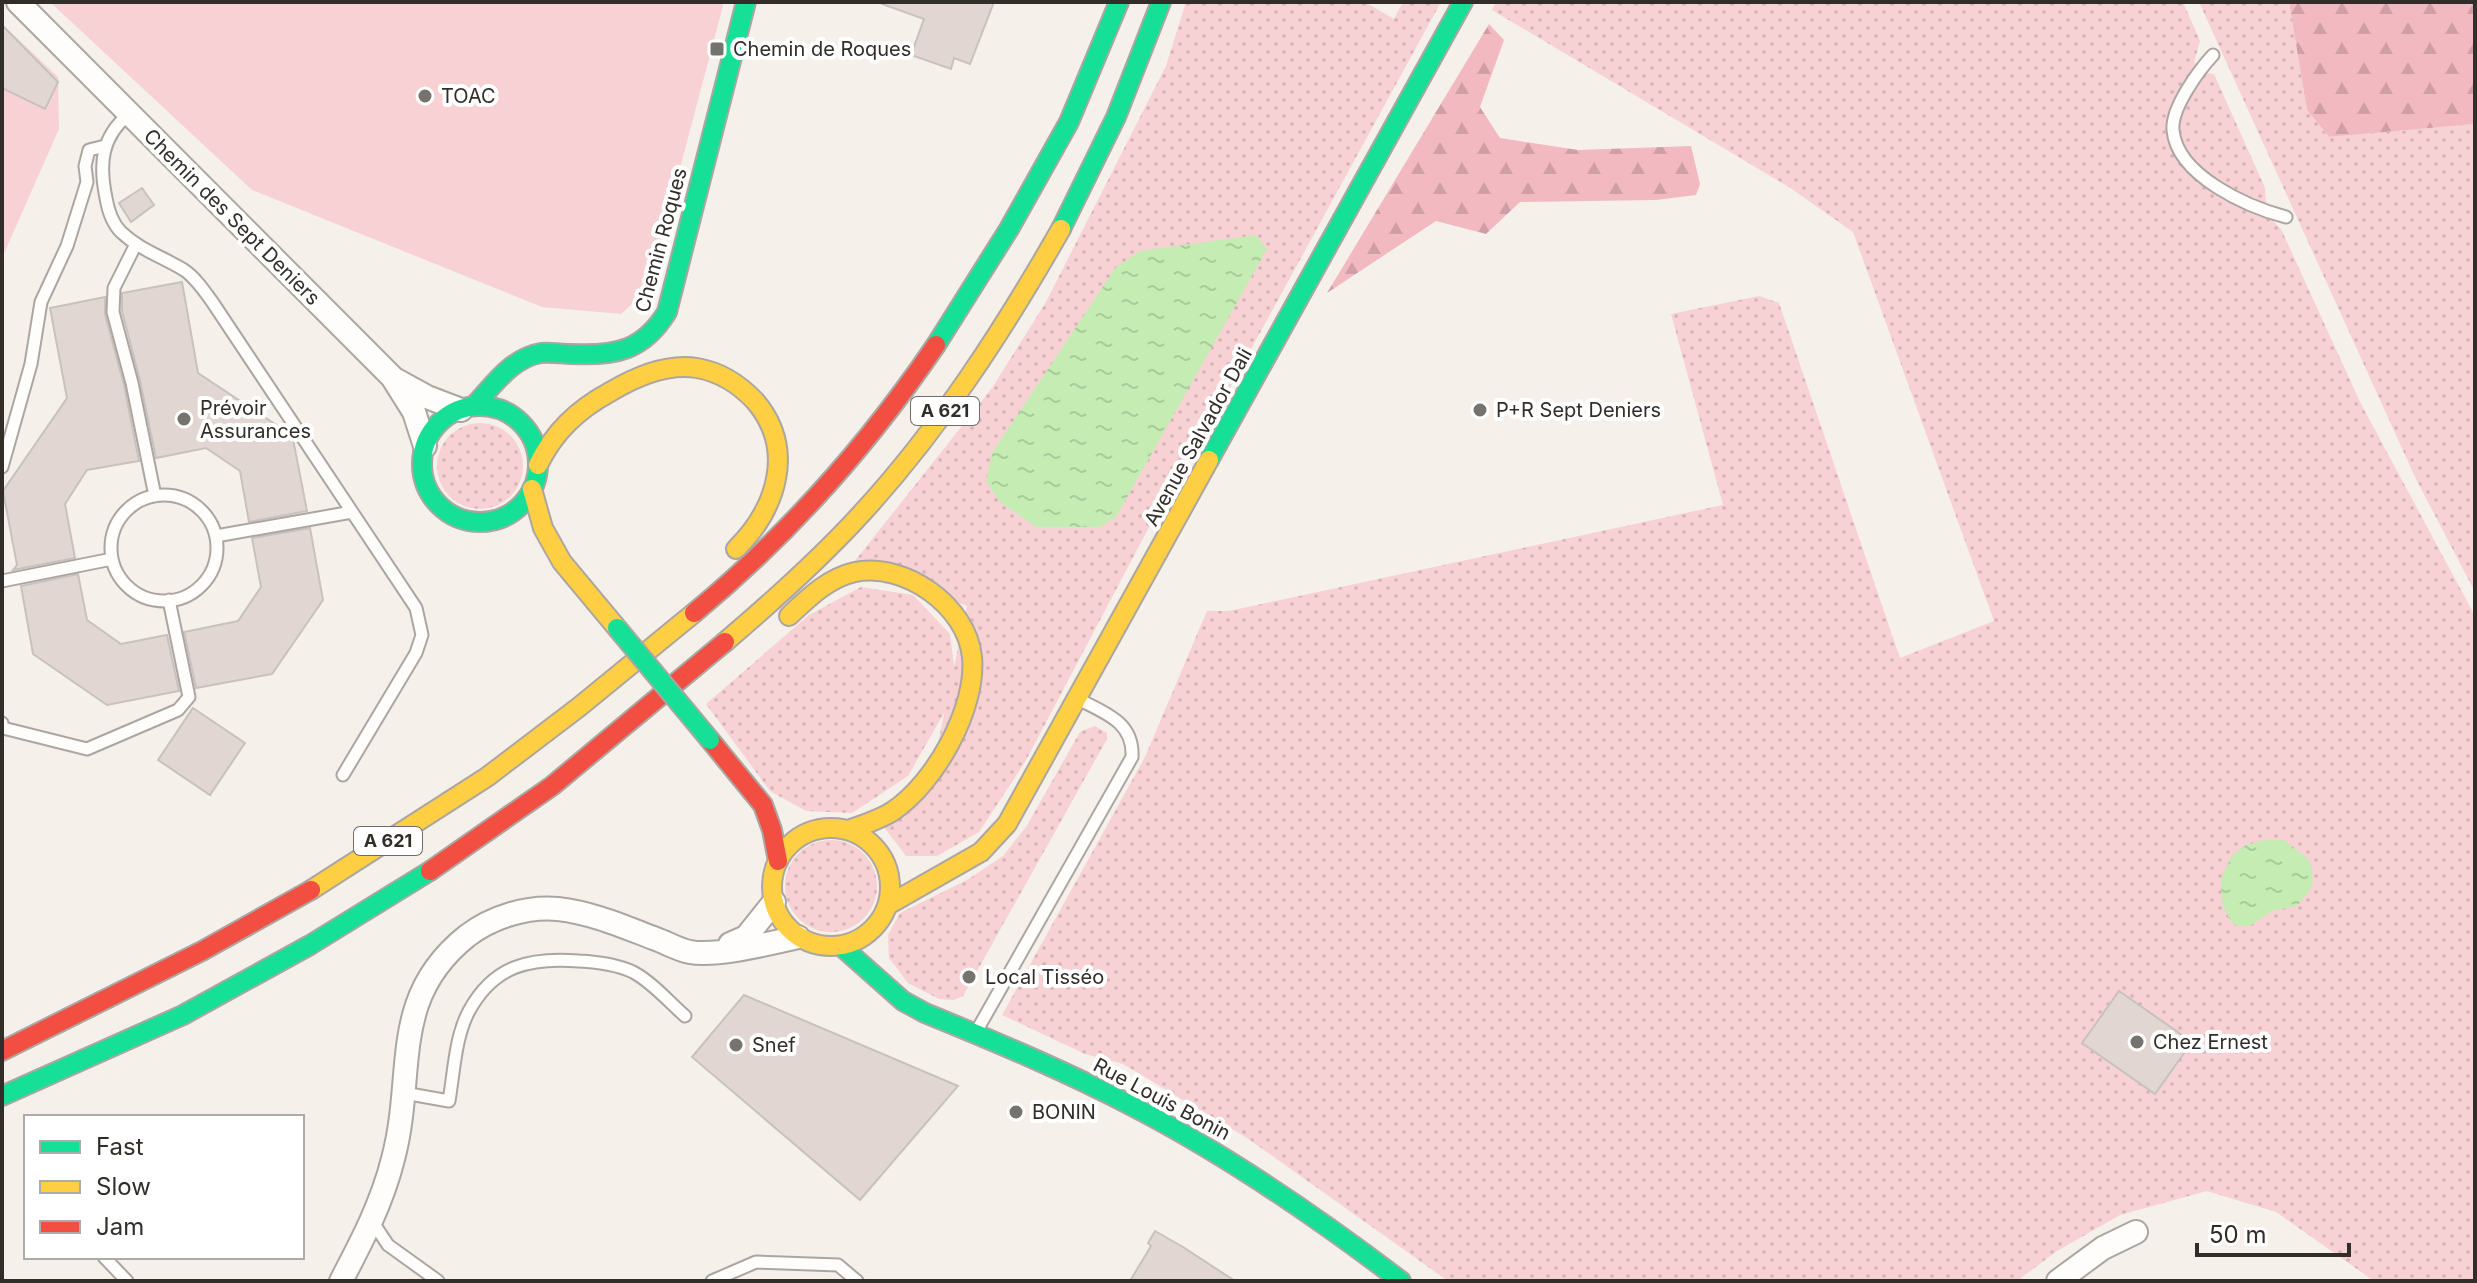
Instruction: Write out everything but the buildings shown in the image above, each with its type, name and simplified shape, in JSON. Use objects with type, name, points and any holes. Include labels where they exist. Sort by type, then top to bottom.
[{"type":"main road","name":"Chemin Roques","points":[[531,356],[542,353],[609,353],[647,341],[659,329],[667,312],[746,2]]},
{"type":"main road","name":"A 621","points":[[2,1051],[202,951],[321,884],[487,777],[747,569],[839,473],[908,386],[1009,229],[1069,122],[1119,2]]},
{"type":"main road","name":"A 621","points":[[2,1096],[180,1016],[343,926],[517,813],[721,647],[853,523],[957,396],[1005,326],[1072,207],[1142,58],[1161,2]]},
{"type":"main road","name":"Avenue Salvador Dali","points":[[888,905],[981,852],[1007,824],[1463,2]]},
{"type":"main road","points":[[518,421],[515,392],[518,378],[531,356]]},
{"type":"main road","points":[[510,530],[487,521],[459,518],[434,500],[424,478],[422,462],[433,430],[445,418],[467,408],[512,364],[531,356]]},
{"type":"main road","points":[[487,521],[514,511],[532,489],[538,465],[556,433],[609,391],[669,369],[698,368],[731,381],[755,398],[770,424],[777,448],[778,479],[770,505],[754,531],[720,564]]},
{"type":"main road","points":[[467,408],[490,407],[518,421],[533,441],[538,465]]},
{"type":"main road","points":[[532,489],[543,528],[562,562],[763,805],[778,861]]},
{"type":"main road","points":[[529,540],[562,562]]},
{"type":"main road","points":[[779,626],[818,589],[856,571],[888,573],[926,588],[946,607],[968,644],[972,656],[971,685],[965,710],[948,745],[917,789],[898,807],[878,820],[848,830]]},
{"type":"main road","points":[[670,632],[685,598],[697,587]]},
{"type":"main road","points":[[665,723],[700,694]]},
{"type":"main road","points":[[517,813],[558,805]]},
{"type":"main road","points":[[763,805],[799,823],[848,830],[873,845],[887,865],[891,890],[888,905],[873,929],[859,940],[826,947],[798,937],[783,922],[774,902],[772,881],[778,861],[792,842],[799,823]]},
{"type":"main road","name":"Avenue Salvador Dali","points":[[887,865],[898,871],[947,871]]},
{"type":"main road","points":[[873,929],[885,984]]},
{"type":"main road","name":"Rue Louis Bonin","points":[[841,946],[903,1001],[1098,1088],[1225,1158],[1323,1221],[1401,1281]]},
{"type":"main road","points":[[2,1041],[82,1013]]},
{"type":"main road","points":[[46,1097],[102,1053]]},
{"type":"street","name":"Chemin des Sept Deniers","points":[[18,2],[392,377],[414,412],[425,446]]},
{"type":"street","points":[[392,377],[427,397],[467,408]]},
{"type":"street","points":[[712,952],[746,937],[774,902]]},
{"type":"street","points":[[341,1281],[372,1221],[394,1156],[409,1037],[417,1003],[430,974],[453,948],[480,926],[517,912],[553,909],[587,913],[690,952],[712,952],[798,937]]},
{"type":"street","points":[[2058,1281],[2103,1248],[2136,1232]]},
{"type":"lane","points":[[2213,55],[2201,68],[2176,112],[2173,130],[2178,147],[2194,170],[2230,196],[2286,217]]},
{"type":"lane","points":[[129,114],[112,131],[105,146],[101,168],[108,210],[118,229],[136,244],[187,272],[213,303],[416,608],[422,635],[416,653],[343,775]]},
{"type":"lane","points":[[2,467],[31,364],[41,302],[67,246],[87,182],[85,166],[89,150],[105,146]]},
{"type":"lane","points":[[136,244],[114,288],[113,312],[132,383],[155,496]]},
{"type":"lane","points":[[155,496],[181,497],[197,506],[209,519],[216,536],[217,553],[213,569],[204,583],[191,594],[169,600],[143,596],[129,587],[118,574],[112,559],[112,541],[117,523],[129,508],[155,496]]},
{"type":"lane","points":[[216,536],[352,512]]},
{"type":"lane","points":[[2,581],[112,559]]},
{"type":"lane","points":[[2,723],[3,728],[87,749],[178,710],[189,697],[169,600]]},
{"type":"lane","points":[[975,1034],[1132,757],[1133,746],[1124,726],[1078,698]]},
{"type":"lane","points":[[404,1093],[449,1101],[462,1030],[469,1011],[498,976],[521,963],[553,959],[607,963],[635,973],[685,1016]]},
{"type":"lane","points":[[372,1221],[388,1245],[438,1281]]},
{"type":"lane","points":[[106,1259],[127,1281]]},
{"type":"lane","points":[[712,1281],[756,1262],[838,1265],[857,1281]]},
{"type":"shaded area","name":"TOAC","points":[[50,2],[724,2],[648,289],[621,314],[542,307],[252,190]]},
{"type":"shaded area","points":[[1186,2],[1365,2],[1394,19],[1403,2],[1441,2],[1221,404],[1147,531],[1025,762],[979,832],[937,856],[906,856],[884,827],[928,790],[967,606],[854,562],[992,388],[1046,302],[1166,66]]},
{"type":"shaded area","points":[[1496,2],[2183,2],[2200,41],[2194,62],[2207,73],[2214,74],[2265,188],[2270,215],[2281,229],[2361,404],[2475,616],[2475,1281],[2374,1281],[2276,1212],[2207,1191],[2120,1215],[2057,1251],[2017,1281],[1448,1281],[1247,1138],[1123,1064],[1085,1054],[1002,1015],[1145,757],[1207,611],[1229,611],[1723,505],[1671,314],[1759,296],[1779,303],[1900,658],[1994,621],[1853,232],[1789,187],[1492,10]]},
{"type":"shaded area","points":[[2199,2],[2289,2],[2307,110],[2329,137],[2475,124],[2475,592],[2416,479]]},
{"type":"shaded area","points":[[2,24],[58,77],[59,129],[2,258]]},
{"type":"shaded area","points":[[480,423],[496,427],[510,436],[519,450],[523,466],[519,482],[510,496],[496,505],[480,509],[464,505],[450,496],[441,482],[437,466],[441,450],[450,436],[464,427]]},
{"type":"shaded area","points":[[861,587],[913,595],[950,634],[957,690],[908,776],[852,813],[806,811],[770,791],[706,704],[809,615]]},
{"type":"shaded area","points":[[1095,726],[1107,733],[1107,739],[963,996],[954,1000],[939,999],[908,983],[889,958],[888,935],[900,913],[967,880],[1003,856],[1026,827],[1080,732]]},
{"type":"shaded area","points":[[831,840],[849,843],[864,853],[874,868],[877,886],[874,904],[864,919],[849,929],[831,932],[813,929],[798,919],[788,904],[785,886],[788,868],[798,853],[813,843]]},
{"type":"green space","points":[[2289,2],[2475,2],[2475,124],[2329,137],[2307,110]]},
{"type":"green space","points":[[1489,24],[1504,40],[1480,107],[1500,138],[1578,150],[1691,146],[1700,184],[1696,195],[1656,200],[1520,202],[1486,234],[1436,221],[1327,293]]},
{"type":"water","points":[[1256,235],[1267,249],[1116,517],[1100,527],[1036,527],[1000,502],[986,481],[992,453],[1116,267],[1140,251]]},
{"type":"water","points":[[2264,840],[2284,840],[2307,858],[2312,867],[2313,882],[2297,906],[2272,911],[2250,926],[2237,926],[2231,922],[2222,903],[2221,879],[2232,855],[2246,845]]},
{"type":"traffic: fast","points":[[474,406],[503,374],[530,356],[541,353],[615,352],[638,343],[667,312],[746,2]]},
{"type":"traffic: fast","points":[[936,345],[1009,229],[1069,122],[1119,2]]},
{"type":"traffic: fast","points":[[1061,229],[1116,117],[1161,2]]},
{"type":"traffic: fast","points":[[1209,460],[1463,2]]},
{"type":"traffic: fast","points":[[480,406],[502,411],[521,423],[533,442],[538,464],[533,486],[521,505],[502,517],[480,522],[458,517],[439,505],[427,486],[422,464],[427,442],[439,423],[458,411],[480,406]]},
{"type":"traffic: fast","points":[[617,628],[710,740]]},
{"type":"traffic: fast","points":[[2,1096],[183,1015],[310,945],[430,871]]},
{"type":"traffic: fast","points":[[841,946],[903,1001],[1084,1082],[1171,1127],[1272,1189],[1401,1281]]},
{"type":"traffic: slow","points":[[725,642],[846,530],[918,447],[1017,304],[1061,229]]},
{"type":"traffic: slow","points":[[538,465],[551,442],[568,423],[587,406],[620,386],[652,372],[674,368],[697,368],[722,376],[755,401],[768,419],[778,458],[771,497],[750,533],[736,549]]},
{"type":"traffic: slow","points":[[888,905],[981,852],[1007,824],[1209,460]]},
{"type":"traffic: slow","points":[[532,489],[543,528],[562,562],[617,628]]},
{"type":"traffic: slow","points":[[789,616],[836,579],[855,572],[874,571],[913,581],[930,592],[946,605],[968,638],[972,657],[968,699],[938,763],[924,782],[893,811],[848,830]]},
{"type":"traffic: slow","points":[[311,890],[487,777],[694,613]]},
{"type":"traffic: slow","points":[[831,828],[854,832],[873,845],[886,864],[890,887],[886,910],[873,929],[854,942],[831,946],[808,942],[789,929],[776,910],[772,887],[776,864],[789,845],[808,832],[831,828]]},
{"type":"traffic: jam","points":[[694,613],[761,553],[824,488],[883,418],[936,345]]},
{"type":"traffic: jam","points":[[430,871],[552,786],[725,642]]},
{"type":"traffic: jam","points":[[710,740],[763,805],[778,861]]},
{"type":"traffic: jam","points":[[2,1051],[202,951],[311,890]]},
{"type":"place","name":"Chemin de Roques","points":[[717,49]]},
{"type":"place","name":"TOAC","points":[[425,96]]},
{"type":"place","name":"P+R Sept Deniers","points":[[1480,410]]},
{"type":"place","name":"Prévoir Assurances","points":[[184,419]]},
{"type":"place","name":"Local Tisséo","points":[[969,977]]},
{"type":"place","name":"Chez Ernest","points":[[2137,1042]]},
{"type":"place","name":"Snef","points":[[736,1045]]},
{"type":"place","name":"BONIN","points":[[1016,1112]]}]
